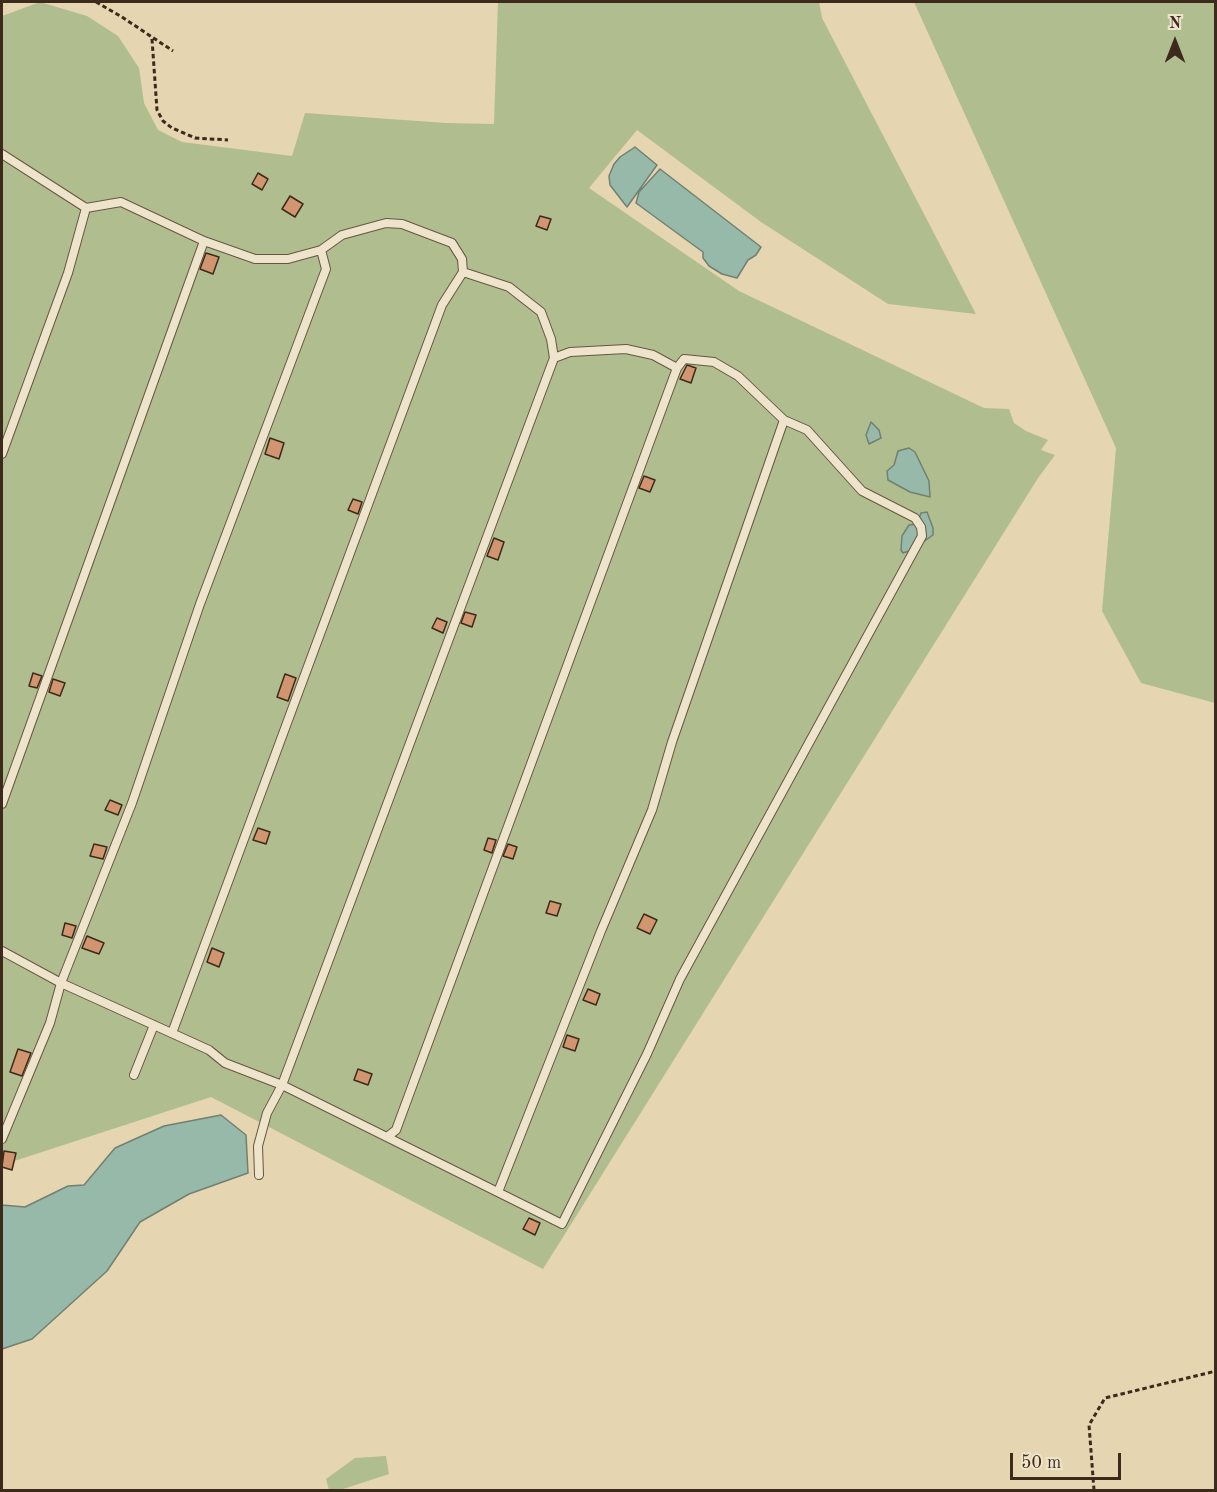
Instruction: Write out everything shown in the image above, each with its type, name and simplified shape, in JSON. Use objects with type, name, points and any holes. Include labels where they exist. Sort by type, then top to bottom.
[{"type":"lane","points":[[2,154],[86,208],[121,202],[204,241],[255,259],[288,259],[321,250],[342,235],[386,223],[402,224],[452,243],[462,259],[463,272],[442,305],[172,1033]]},
{"type":"lane","points":[[2,454],[69,273],[86,208]]},
{"type":"lane","points":[[2,804],[204,241]]},
{"type":"lane","points":[[2,1139],[50,1023],[61,983],[132,803],[200,604],[326,269],[321,250]]},
{"type":"lane","points":[[259,1174],[258,1146],[267,1113],[282,1085],[554,358],[551,339],[541,312],[509,287],[463,272]]},
{"type":"lane","points":[[554,358],[570,352],[626,349],[653,355],[677,368]]},
{"type":"lane","points":[[2,951],[61,983],[209,1050],[225,1063],[282,1085],[562,1224],[647,1054],[680,979],[922,536],[921,527],[915,518],[862,491],[807,430],[784,420],[738,376],[714,362],[684,359],[677,368],[396,1130],[387,1137]]},
{"type":"lane","points":[[498,1192],[601,931],[652,810],[672,742],[784,420]]},
{"type":"lane","points":[[134,1075],[154,1025]]},
{"type":"path","points":[[96,2],[173,51]]},
{"type":"path","points":[[152,39],[157,110],[163,121],[172,128],[195,138],[228,140]]},
{"type":"path","points":[[1094,1491],[1089,1425],[1105,1398],[1215,1371]]},
{"type":"shaded area","points":[[40,2],[87,16],[118,36],[139,68],[144,103],[158,130],[182,142],[292,156],[305,113],[494,124],[498,2],[819,2],[822,18],[976,314],[888,304],[761,222],[637,130],[589,188],[739,291],[984,408],[1009,409],[1014,423],[1048,440],[1041,450],[1055,455],[1038,478],[543,1269],[211,1097],[2,1165],[2,16]]},
{"type":"shaded area","points":[[914,2],[1215,2],[1215,703],[1141,683],[1102,611],[1116,448]]},
{"type":"shaded area","points":[[635,147],[657,165],[627,207],[610,185],[609,176],[620,157]]},
{"type":"shaded area","points":[[660,169],[761,247],[756,255],[748,260],[737,278],[722,274],[709,266],[703,258],[703,252],[636,203],[639,192]]},
{"type":"shaded area","points":[[871,422],[879,430],[881,438],[869,444],[866,435]]},
{"type":"shaded area","points":[[909,448],[915,452],[929,481],[930,497],[910,492],[888,480],[887,471],[894,465],[898,451]]},
{"type":"shaded area","points":[[927,512],[933,535],[912,550],[903,553],[901,550],[902,536],[909,525],[917,524],[921,513]]},
{"type":"shaded area","points":[[221,1115],[246,1135],[248,1173],[189,1194],[140,1222],[107,1271],[32,1339],[2,1349],[2,1205],[25,1207],[68,1186],[84,1185],[115,1148],[164,1126]]},
{"type":"shaded area","points":[[386,1456],[389,1474],[340,1490],[329,1490],[326,1479],[355,1458]]},
{"type":"building","points":[[258,173],[268,179],[262,190],[252,184]]},
{"type":"building","points":[[290,196],[303,204],[295,217],[282,209]]},
{"type":"building","points":[[540,216],[551,219],[547,230],[536,226]]},
{"type":"building","points":[[206,253],[219,257],[213,274],[200,269]]},
{"type":"building","points":[[687,365],[696,368],[691,383],[680,379]]},
{"type":"building","points":[[270,438],[284,443],[279,459],[265,454]]},
{"type":"building","points":[[644,476],[655,480],[650,492],[639,488]]},
{"type":"building","points":[[353,499],[362,502],[358,514],[348,510]]},
{"type":"building","points":[[494,538],[504,542],[498,560],[487,556]]},
{"type":"building","points":[[465,612],[476,615],[472,627],[461,623]]},
{"type":"building","points":[[437,618],[447,622],[443,633],[432,628]]},
{"type":"building","points":[[33,673],[42,676],[37,688],[29,686]]},
{"type":"building","points":[[285,674],[296,678],[288,701],[277,697]]},
{"type":"building","points":[[53,679],[65,683],[60,696],[49,692]]},
{"type":"building","points":[[110,800],[122,805],[118,815],[105,810]]},
{"type":"building","points":[[258,828],[270,832],[266,844],[253,840]]},
{"type":"building","points":[[488,838],[496,840],[492,853],[484,850]]},
{"type":"building","points":[[94,844],[107,847],[103,859],[90,856]]},
{"type":"building","points":[[508,844],[517,847],[513,859],[503,856]]},
{"type":"building","points":[[550,901],[561,904],[557,916],[546,913]]},
{"type":"building","points":[[644,914],[657,920],[650,934],[637,928]]},
{"type":"building","points":[[65,923],[76,926],[72,938],[62,935]]},
{"type":"building","points":[[87,936],[104,943],[99,954],[82,948]]},
{"type":"building","points":[[212,948],[224,953],[219,967],[207,962]]},
{"type":"building","points":[[588,989],[600,994],[596,1005],[583,1000]]},
{"type":"building","points":[[567,1035],[579,1039],[575,1051],[563,1047]]},
{"type":"building","points":[[18,1049],[31,1053],[22,1076],[10,1072]]},
{"type":"building","points":[[358,1069],[372,1074],[368,1085],[354,1080]]},
{"type":"building","points":[[4,1151],[16,1153],[12,1170],[2,1167]]},
{"type":"building","points":[[529,1218],[540,1223],[535,1235],[523,1229]]}]
